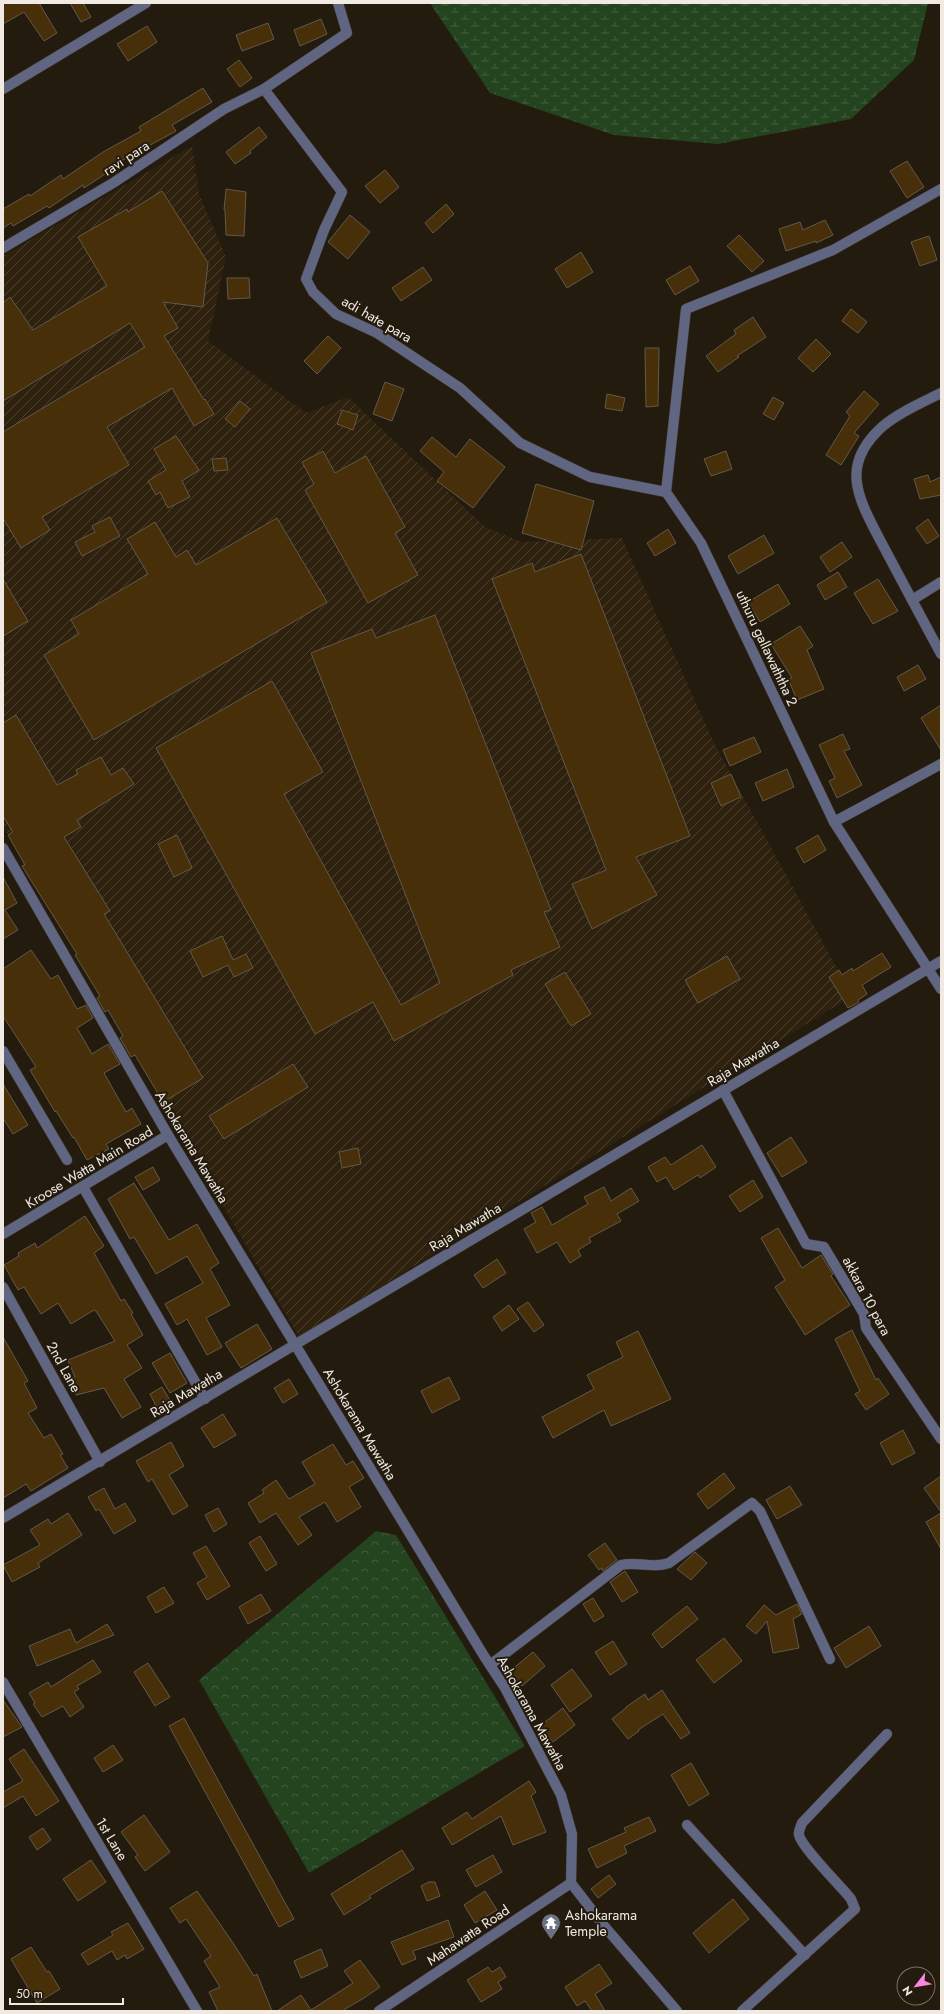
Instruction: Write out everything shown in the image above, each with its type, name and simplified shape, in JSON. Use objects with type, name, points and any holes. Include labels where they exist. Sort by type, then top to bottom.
[{"type":"street","points":[[3,89],[146,3]]},
{"type":"street","points":[[264,89],[347,33],[338,3]]},
{"type":"street","name":"ravi para","points":[[3,248],[113,184],[224,109],[264,89]]},
{"type":"street","name":"adi hate para","points":[[264,89],[342,192],[324,230],[306,279],[312,292],[336,314],[377,333],[460,388],[520,443],[590,477],[666,492]]},
{"type":"street","points":[[666,492],[686,309],[833,250],[941,189]]},
{"type":"street","points":[[941,393],[900,414],[883,426],[862,452],[856,470],[856,486],[862,505],[941,654]]},
{"type":"street","name":"uthuru gallawaththa 2","points":[[666,492],[701,543],[834,822],[929,968],[941,989]]},
{"type":"street","points":[[912,600],[941,582]]},
{"type":"street","points":[[834,822],[941,764]]},
{"type":"street","name":"Ashokarama Mawatha","points":[[3,848],[168,1135],[523,1720],[561,1796],[572,1834],[571,1883]]},
{"type":"street","name":"Raja Mawatha","points":[[3,1518],[100,1462],[295,1344],[941,961]]},
{"type":"street","points":[[3,1051],[67,1160]]},
{"type":"street","name":"akkara 10 para","points":[[723,1090],[806,1244],[824,1247],[864,1314],[866,1328],[941,1439]]},
{"type":"street","name":"Kroose Watta Main Road","points":[[3,1234],[168,1135]]},
{"type":"street","points":[[83,1187],[205,1399]]},
{"type":"street","name":"2nd Lane","points":[[3,1287],[100,1462]]},
{"type":"street","points":[[490,1665],[621,1565],[632,1562],[658,1566],[669,1563],[752,1503],[760,1511],[830,1659]]},
{"type":"street","name":"1st Lane","points":[[3,1682],[197,2011]]},
{"type":"street","points":[[742,2011],[805,1955],[856,1906],[805,1845],[799,1835],[800,1829],[802,1823],[887,1734]]},
{"type":"street","points":[[687,1825],[805,1955]]},
{"type":"street","points":[[571,1883],[605,1927],[677,2011]]},
{"type":"street","name":"Mahawatta Road","points":[[379,2011],[571,1883]]},
{"type":"shaded area","points":[[192,146],[199,194],[226,257],[208,341],[306,413],[348,397],[485,527],[522,542],[622,538],[714,743],[852,996],[299,1337],[3,826],[3,256]]},
{"type":"green space","points":[[430,3],[928,3],[914,60],[851,119],[718,144],[614,135],[490,93]]},
{"type":"green space","points":[[376,1531],[396,1535],[525,1746],[309,1873],[199,1680]]},
{"type":"building","points":[[3,3],[39,3],[57,33],[44,41],[24,12],[3,24]]},
{"type":"building","points":[[70,3],[83,3],[91,17],[81,22]]},
{"type":"building","points":[[321,19],[327,34],[300,46],[294,30]]},
{"type":"building","points":[[268,23],[274,39],[242,51],[236,35]]},
{"type":"building","points":[[147,26],[157,42],[128,61],[117,44]]},
{"type":"building","points":[[239,60],[252,78],[240,87],[227,69]]},
{"type":"building","points":[[203,88],[212,102],[172,125],[176,131],[112,166],[114,168],[84,188],[83,185],[49,208],[47,206],[13,226],[11,223],[3,228],[3,209],[29,194],[30,196],[61,175],[63,179],[103,152],[141,131],[139,127]]},
{"type":"building","points":[[259,127],[267,137],[250,151],[251,153],[235,164],[226,152]]},
{"type":"building","points":[[907,161],[924,187],[907,198],[890,171]]},
{"type":"building","points":[[385,170],[399,187],[380,203],[365,186]]},
{"type":"building","points":[[226,189],[246,192],[244,236],[226,235],[224,210]]},
{"type":"building","points":[[162,191],[208,263],[203,307],[163,302],[178,328],[164,336],[214,414],[194,426],[172,388],[107,427],[129,465],[42,517],[50,530],[21,548],[3,518],[3,432],[145,347],[130,323],[3,401],[3,303],[10,297],[33,330],[107,286],[78,237],[127,209],[128,212]]},
{"type":"building","points":[[446,204],[454,214],[433,233],[425,223]]},
{"type":"building","points":[[350,215],[370,232],[348,259],[328,242]]},
{"type":"building","points":[[825,220],[833,235],[816,243],[816,241],[786,251],[779,229],[800,222],[803,230]]},
{"type":"building","points":[[739,235],[764,261],[752,272],[727,246]]},
{"type":"building","points":[[929,236],[937,260],[920,266],[911,242]]},
{"type":"building","points":[[581,252],[593,272],[567,288],[555,269]]},
{"type":"building","points":[[690,266],[699,281],[675,295],[666,280]]},
{"type":"building","points":[[423,267],[432,280],[401,301],[392,288]]},
{"type":"building","points":[[227,278],[249,278],[250,298],[228,299]]},
{"type":"building","points":[[851,309],[867,322],[858,333],[842,321]]},
{"type":"building","points":[[753,317],[766,337],[737,356],[739,357],[718,372],[706,356],[736,334],[734,330]]},
{"type":"building","points":[[328,336],[341,348],[317,374],[304,361]]},
{"type":"building","points":[[816,339],[831,354],[813,372],[798,358]]},
{"type":"building","points":[[645,348],[659,348],[658,406],[646,407]]},
{"type":"building","points":[[385,382],[404,389],[392,421],[373,414]]},
{"type":"building","points":[[864,391],[879,404],[854,433],[859,436],[841,465],[826,455],[850,416],[846,412]]},
{"type":"building","points":[[607,394],[625,398],[622,411],[605,408]]},
{"type":"building","points":[[773,397],[784,403],[774,420],[763,414]]},
{"type":"building","points":[[240,401],[250,409],[235,427],[225,419]]},
{"type":"building","points":[[342,410],[358,415],[353,430],[337,424]]},
{"type":"building","points":[[176,436],[199,470],[182,481],[190,497],[168,508],[160,492],[156,495],[148,481],[166,470],[154,449]]},
{"type":"building","points":[[432,437],[456,457],[470,439],[505,467],[473,508],[437,481],[444,472],[420,451]]},
{"type":"building","points":[[323,451],[335,473],[366,456],[405,527],[395,533],[418,575],[368,603],[305,490],[314,484],[302,462]]},
{"type":"building","points":[[726,451],[732,469],[711,476],[704,459]]},
{"type":"building","points":[[226,458],[228,470],[214,471],[212,459]]},
{"type":"building","points":[[928,475],[930,482],[941,477],[941,495],[920,499],[914,479]]},
{"type":"building","points":[[536,484],[594,501],[581,550],[522,533]]},
{"type":"building","points":[[110,517],[120,536],[82,556],[75,542],[95,532],[92,526]]},
{"type":"building","points":[[277,518],[327,602],[94,740],[44,655],[79,634],[71,620],[148,574],[127,539],[155,522],[176,557],[187,550],[196,565]]},
{"type":"building","points":[[928,519],[939,536],[927,544],[916,528]]},
{"type":"building","points":[[668,529],[676,543],[655,556],[647,543]]},
{"type":"building","points":[[764,535],[774,553],[738,574],[728,556]]},
{"type":"building","points":[[842,542],[852,557],[830,572],[820,557]]},
{"type":"building","points":[[581,554],[690,836],[636,857],[657,895],[592,929],[572,884],[606,870],[492,579],[532,563],[535,572]]},
{"type":"building","points":[[838,572],[847,587],[825,600],[817,585]]},
{"type":"building","points":[[3,579],[28,621],[3,636]]},
{"type":"building","points":[[878,579],[898,611],[873,624],[854,593]]},
{"type":"building","points":[[778,584],[790,604],[760,622],[748,602]]},
{"type":"building","points":[[435,615],[551,910],[544,912],[560,947],[511,970],[513,975],[394,1041],[373,1002],[315,1034],[156,748],[272,681],[323,772],[284,794],[401,1005],[440,983],[311,653],[372,629],[376,638]]},
{"type":"building","points":[[800,626],[813,646],[807,650],[824,689],[797,700],[788,679],[792,678],[771,644]]},
{"type":"building","points":[[918,665],[926,679],[904,691],[897,677]]},
{"type":"building","points":[[941,705],[941,750],[921,718]]},
{"type":"building","points":[[16,715],[57,785],[78,774],[76,770],[101,757],[111,775],[123,768],[134,784],[77,820],[81,827],[64,837],[110,911],[104,914],[203,1078],[163,1102],[135,1055],[131,1057],[120,1038],[123,1036],[108,1010],[105,1012],[97,998],[100,996],[75,955],[77,954],[22,866],[25,865],[8,835],[13,832],[3,816],[3,723]]},
{"type":"building","points":[[843,734],[850,749],[844,751],[862,785],[837,798],[829,781],[835,778],[819,745]]},
{"type":"building","points":[[754,737],[761,752],[730,766],[723,750]]},
{"type":"building","points":[[787,769],[794,787],[763,801],[755,783]]},
{"type":"building","points":[[731,774],[741,797],[721,806],[711,783]]},
{"type":"building","points":[[177,835],[192,868],[174,877],[158,844]]},
{"type":"building","points":[[818,835],[826,850],[804,863],[796,848]]},
{"type":"building","points":[[3,877],[17,903],[5,910],[18,930],[3,939]]},
{"type":"building","points":[[222,936],[233,960],[246,954],[253,968],[234,977],[228,965],[203,977],[190,951]]},
{"type":"building","points":[[31,950],[51,979],[58,975],[77,1009],[86,1005],[93,1018],[77,1028],[92,1054],[108,1044],[120,1064],[104,1073],[126,1112],[132,1108],[141,1124],[106,1144],[109,1149],[87,1160],[74,1137],[73,1138],[56,1111],[55,1112],[30,1070],[36,1067],[3,1016],[3,969]]},
{"type":"building","points":[[882,953],[891,967],[862,985],[867,994],[858,1000],[859,1002],[848,1008],[829,977],[839,970],[842,975],[852,968],[853,971]]},
{"type":"building","points":[[727,956],[740,979],[698,1003],[685,980]]},
{"type":"building","points":[[565,972],[591,1014],[571,1026],[545,984]]},
{"type":"building","points":[[293,1064],[308,1087],[224,1139],[209,1116]]},
{"type":"building","points":[[3,1084],[28,1125],[13,1134],[3,1118]]},
{"type":"building","points":[[791,1137],[807,1162],[782,1177],[767,1153]]},
{"type":"building","points":[[702,1145],[716,1167],[700,1178],[698,1175],[674,1190],[666,1177],[657,1182],[648,1167],[665,1157],[671,1165]]},
{"type":"building","points":[[358,1148],[361,1164],[342,1168],[339,1152]]},
{"type":"building","points":[[153,1167],[160,1180],[143,1190],[135,1177]]},
{"type":"building","points":[[753,1180],[763,1197],[740,1212],[729,1196]]},
{"type":"building","points":[[134,1183],[169,1240],[197,1224],[219,1263],[210,1269],[230,1305],[206,1318],[222,1347],[207,1355],[187,1319],[177,1325],[165,1304],[203,1283],[187,1256],[156,1274],[134,1237],[130,1239],[108,1199]]},
{"type":"building","points":[[604,1187],[611,1201],[631,1188],[639,1201],[617,1214],[621,1221],[589,1238],[591,1242],[578,1250],[581,1256],[570,1263],[557,1242],[537,1253],[524,1229],[536,1222],[531,1213],[542,1207],[552,1225],[588,1204],[584,1197]]},
{"type":"building","points":[[85,1216],[104,1246],[94,1253],[121,1301],[124,1299],[133,1313],[131,1314],[143,1335],[127,1345],[142,1368],[124,1379],[141,1407],[122,1418],[104,1388],[76,1395],[72,1378],[75,1377],[68,1360],[115,1341],[96,1311],[94,1310],[71,1324],[58,1303],[41,1314],[24,1287],[18,1290],[4,1265],[19,1256],[18,1253],[35,1243],[37,1248]]},
{"type":"building","points":[[778,1228],[802,1268],[821,1255],[833,1274],[831,1276],[850,1305],[805,1335],[775,1287],[785,1280],[761,1238]]},
{"type":"building","points":[[497,1259],[506,1273],[483,1288],[474,1275]]},
{"type":"building","points":[[528,1302],[544,1325],[534,1332],[517,1309]]},
{"type":"building","points":[[509,1305],[519,1319],[502,1331],[493,1317]]},
{"type":"building","points":[[257,1324],[272,1349],[241,1368],[225,1343]]},
{"type":"building","points":[[852,1330],[876,1380],[878,1378],[889,1394],[866,1410],[855,1394],[860,1391],[835,1339]]},
{"type":"building","points":[[638,1331],[671,1399],[611,1426],[604,1410],[553,1438],[542,1417],[594,1389],[587,1375],[623,1357],[616,1342]]},
{"type":"building","points":[[3,1337],[28,1381],[24,1383],[37,1408],[28,1413],[44,1438],[51,1434],[63,1454],[60,1455],[68,1468],[31,1491],[26,1484],[3,1498]]},
{"type":"building","points":[[170,1353],[187,1383],[170,1393],[152,1363]]},
{"type":"building","points":[[449,1377],[460,1399],[432,1413],[421,1391]]},
{"type":"building","points":[[289,1379],[298,1394],[283,1403],[274,1388]]},
{"type":"building","points":[[162,1387],[171,1402],[158,1410],[150,1394]]},
{"type":"building","points":[[223,1414],[236,1435],[214,1448],[201,1428]]},
{"type":"building","points":[[903,1430],[915,1453],[892,1465],[880,1443]]},
{"type":"building","points":[[171,1442],[184,1466],[169,1475],[188,1506],[173,1515],[152,1479],[148,1482],[136,1461]]},
{"type":"building","points":[[333,1444],[346,1465],[353,1461],[364,1478],[349,1487],[361,1507],[337,1522],[325,1502],[299,1517],[312,1535],[298,1545],[276,1513],[260,1523],[248,1503],[264,1493],[262,1490],[276,1480],[289,1499],[315,1484],[302,1462]]},
{"type":"building","points":[[724,1473],[735,1488],[708,1509],[697,1494]]},
{"type":"building","points":[[941,1476],[941,1512],[924,1488]]},
{"type":"building","points":[[790,1486],[802,1505],[777,1519],[766,1500]]},
{"type":"building","points":[[104,1488],[115,1509],[125,1503],[136,1521],[114,1534],[99,1509],[96,1511],[88,1497]]},
{"type":"building","points":[[218,1508],[227,1524],[214,1532],[205,1515]]},
{"type":"building","points":[[68,1513],[82,1535],[38,1563],[40,1567],[12,1582],[3,1565],[40,1545],[30,1530],[48,1519],[51,1524]]},
{"type":"building","points":[[941,1513],[941,1549],[926,1522]]},
{"type":"building","points":[[260,1536],[277,1564],[266,1571],[249,1543]]},
{"type":"building","points":[[605,1543],[617,1560],[603,1571],[602,1568],[599,1570],[588,1555]]},
{"type":"building","points":[[206,1546],[230,1586],[207,1600],[197,1583],[207,1577],[193,1553]]},
{"type":"building","points":[[695,1552],[707,1563],[691,1580],[677,1569]]},
{"type":"building","points":[[625,1571],[638,1592],[622,1602],[610,1582]]},
{"type":"building","points":[[164,1587],[174,1603],[156,1613],[147,1597]]},
{"type":"building","points":[[261,1594],[271,1611],[248,1624],[239,1607]]},
{"type":"building","points":[[593,1598],[604,1616],[594,1622],[583,1604]]},
{"type":"building","points":[[797,1604],[802,1614],[793,1619],[799,1648],[773,1653],[767,1621],[756,1634],[746,1626],[764,1605],[776,1615]]},
{"type":"building","points":[[687,1606],[698,1619],[662,1648],[652,1634]]},
{"type":"building","points":[[107,1624],[114,1635],[37,1666],[29,1646],[70,1629],[76,1643]]},
{"type":"building","points":[[869,1626],[881,1646],[846,1668],[834,1648]]},
{"type":"building","points":[[724,1638],[742,1661],[714,1683],[696,1660]]},
{"type":"building","points":[[613,1641],[627,1664],[610,1675],[595,1652]]},
{"type":"building","points":[[533,1652],[545,1666],[522,1686],[509,1672]]},
{"type":"building","points":[[93,1660],[101,1672],[77,1686],[79,1689],[74,1692],[84,1707],[70,1717],[63,1706],[42,1717],[33,1704],[35,1703],[29,1693],[48,1682],[51,1687]]},
{"type":"building","points":[[148,1663],[170,1697],[155,1706],[134,1672]]},
{"type":"building","points":[[572,1669],[592,1696],[570,1712],[551,1685]]},
{"type":"building","points":[[662,1690],[690,1733],[681,1739],[663,1714],[638,1730],[639,1731],[628,1739],[612,1719],[645,1694],[648,1700]]},
{"type":"building","points":[[3,1700],[22,1727],[3,1737]]},
{"type":"building","points":[[563,1708],[575,1725],[553,1742],[540,1726]]},
{"type":"building","points":[[184,1718],[294,1919],[279,1927],[169,1726]]},
{"type":"building","points":[[113,1745],[123,1760],[103,1772],[94,1758]]},
{"type":"building","points":[[24,1749],[59,1801],[36,1816],[23,1796],[3,1808],[3,1792],[23,1781],[9,1759]]},
{"type":"building","points":[[691,1763],[709,1794],[689,1806],[671,1775]]},
{"type":"building","points":[[529,1781],[536,1792],[531,1796],[546,1832],[513,1845],[501,1816],[452,1845],[442,1828],[467,1812],[472,1819]]},
{"type":"building","points":[[144,1815],[170,1852],[145,1871],[135,1857],[138,1855],[121,1832]]},
{"type":"building","points":[[649,1817],[656,1831],[624,1846],[627,1853],[597,1868],[588,1849],[626,1832],[624,1828]]},
{"type":"building","points":[[43,1828],[51,1840],[37,1850],[29,1837]]},
{"type":"building","points":[[402,1850],[414,1869],[369,1896],[371,1898],[344,1915],[331,1894]]},
{"type":"building","points":[[493,1855],[502,1872],[476,1887],[466,1870]]},
{"type":"building","points":[[91,1860],[106,1882],[78,1901],[63,1879]]},
{"type":"building","points":[[609,1875],[616,1884],[598,1898],[591,1889]]},
{"type":"building","points":[[429,1882],[435,1882],[440,1896],[427,1901],[421,1886]]},
{"type":"building","points":[[197,1891],[254,1976],[257,1974],[272,2011],[218,2011],[209,1992],[220,1987],[204,1961],[211,1956],[186,1919],[180,1923],[170,1908]]},
{"type":"building","points":[[485,1891],[497,1910],[475,1923],[464,1905]]},
{"type":"building","points":[[733,1899],[749,1919],[709,1953],[693,1933]]},
{"type":"building","points":[[448,1920],[454,1937],[413,1951],[416,1959],[402,1965],[391,1942]]},
{"type":"building","points":[[128,1923],[144,1949],[127,1959],[125,1955],[117,1960],[112,1951],[88,1965],[81,1954],[113,1935],[111,1932]]},
{"type":"building","points":[[31,1947],[60,1989],[37,2003],[11,1959]]},
{"type":"building","points":[[321,1949],[328,1966],[301,1978],[294,1961]]},
{"type":"building","points":[[360,1960],[380,1987],[364,1998],[342,2011],[277,2011],[301,1995],[311,2010],[353,1983],[344,1971]]},
{"type":"building","points":[[599,1964],[612,1983],[595,1994],[605,2011],[592,2011],[585,2001],[577,2006],[565,1987]]},
{"type":"building","points":[[488,1967],[492,1972],[500,1967],[506,1977],[498,1982],[502,1989],[481,2002],[467,1980]]},
{"type":"place","name":"Ashokarama Temple","points":[[551,1940]]}]
